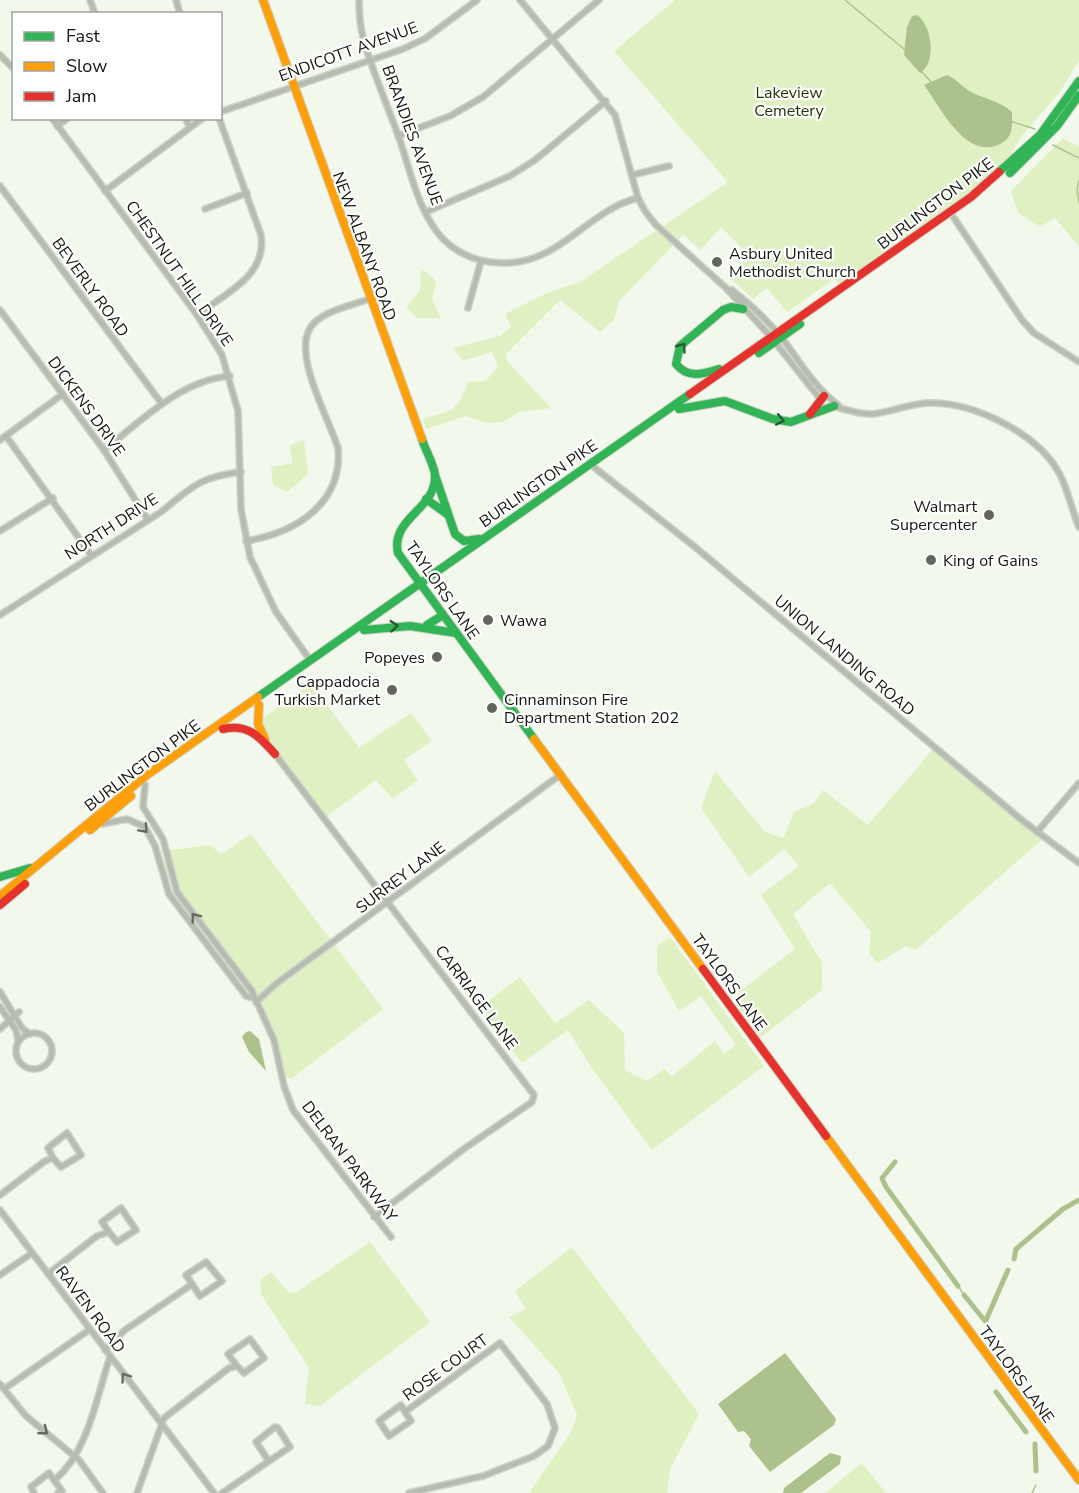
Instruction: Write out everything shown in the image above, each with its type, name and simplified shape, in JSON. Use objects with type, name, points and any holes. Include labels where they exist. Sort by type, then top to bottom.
[{"type":"main road","name":"NEW ALBANY ROAD","points":[[263,0],[369,299],[435,475],[448,517]]},
{"type":"main road","name":"BURLINGTON PIKE","points":[[0,896],[147,775],[310,660],[679,409],[993,179],[1040,135],[1079,81]]},
{"type":"main road","name":"BURLINGTON PIKE","points":[[0,905],[145,785],[364,630],[482,538],[730,365],[776,337],[954,218],[1033,153],[1079,95]]},
{"type":"main road","points":[[730,365],[694,376],[680,370],[676,364],[676,354],[680,346],[723,310],[731,307],[743,309]]},
{"type":"main road","points":[[808,416],[823,398]]},
{"type":"main road","points":[[679,409],[725,401],[781,422],[791,422],[838,407]]},
{"type":"main road","points":[[435,475],[426,499],[442,509],[459,538],[464,541],[482,538]]},
{"type":"main road","name":"TAYLORS LANE","points":[[426,499],[400,528],[394,545],[421,586],[1079,1480]]},
{"type":"main road","points":[[424,626],[433,623],[443,615]]},
{"type":"main road","points":[[364,630],[390,625],[424,626],[439,627],[456,633]]},
{"type":"main road","points":[[259,705],[257,714],[259,727],[275,754]]},
{"type":"main road","points":[[223,729],[235,726],[249,728],[275,754]]},
{"type":"main road","points":[[0,877],[36,866]]},
{"type":"street","name":"BRANDIES AVENUE","points":[[359,0],[361,26],[371,59],[426,212],[443,238],[457,250],[481,261],[504,264],[535,258],[619,206],[638,198]]},
{"type":"street","name":"ENDICOTT AVENUE","points":[[222,111],[426,38],[477,0]]},
{"type":"street","points":[[520,0],[606,101],[620,124],[638,198],[656,225],[756,309],[823,398],[838,407],[871,414],[926,403],[962,406],[979,411],[1026,438],[1051,459],[1059,473],[1079,527]]},
{"type":"street","points":[[398,136],[450,116],[483,97],[598,0]]},
{"type":"street","points":[[0,55],[12,67]]},
{"type":"street","points":[[426,212],[510,176],[535,160],[606,101]]},
{"type":"street","name":"CHESTNUT HILL DRIVE","points":[[53,120],[197,315],[222,355],[230,375],[238,411],[241,509],[246,542],[258,578],[276,612],[310,660]]},
{"type":"street","points":[[57,126],[65,120]]},
{"type":"street","points":[[186,120],[190,127]]},
{"type":"street","points":[[105,191],[200,120]]},
{"type":"street","points":[[197,315],[252,274],[261,259],[261,235],[220,120]]},
{"type":"street","points":[[632,175],[669,166]]},
{"type":"street","name":"BEVERLY ROAD","points":[[0,186],[162,404]]},
{"type":"street","points":[[205,209],[247,193]]},
{"type":"street","points":[[954,218],[1022,320],[1054,348],[1079,362]]},
{"type":"street","points":[[468,308],[481,261]]},
{"type":"street","points":[[720,281],[743,309],[776,337]]},
{"type":"street","points":[[246,542],[272,536],[295,525],[322,503],[334,486],[339,463],[338,448],[307,362],[304,344],[307,332],[323,316],[369,299]]},
{"type":"street","name":"DICKENS DRIVE","points":[[0,310],[104,450],[148,520]]},
{"type":"street","points":[[104,450],[162,404],[213,378],[230,375]]},
{"type":"street","points":[[0,440],[63,394]]},
{"type":"street","points":[[6,436],[92,555]]},
{"type":"street","name":"UNION LANDING ROAD","points":[[595,468],[1037,832],[1079,863]]},
{"type":"street","name":"NORTH DRIVE","points":[[0,615],[148,520],[203,479],[241,472]]},
{"type":"street","points":[[0,531],[53,498]]},
{"type":"street","name":"CARRIAGE LANE","points":[[275,754],[535,1097],[374,1217]]},
{"type":"street","name":"SURREY LANE","points":[[255,1000],[560,775]]},
{"type":"street","points":[[1037,832],[1079,783]]},
{"type":"street","name":"DELRAN PARKWAY","points":[[145,785],[143,807],[163,839],[177,892],[252,991],[274,1040],[284,1086],[293,1110],[391,1237]]},
{"type":"street","name":"DELRAN PARKWAY","points":[[91,829],[121,820],[133,820],[145,827],[155,846],[169,894],[246,996],[255,1000]]},
{"type":"street","points":[[0,992],[30,1034]]},
{"type":"street","points":[[0,1007],[18,1033],[16,1052],[21,1063],[34,1069],[44,1067],[52,1057],[51,1043],[44,1036],[30,1034],[18,1040]]},
{"type":"street","points":[[0,1029],[17,1015]]},
{"type":"street","points":[[67,1133],[81,1155],[61,1167],[53,1158],[48,1148],[67,1133]]},
{"type":"street","points":[[0,1195],[41,1164],[53,1158]]},
{"type":"street","points":[[121,1208],[136,1230],[117,1242],[109,1232],[102,1222],[121,1208]]},
{"type":"street","name":"RAVEN ROAD","points":[[0,1210],[214,1493]]},
{"type":"street","points":[[48,1274],[98,1236],[109,1232]]},
{"type":"street","points":[[0,1275],[32,1254]]},
{"type":"street","points":[[206,1262],[222,1281],[200,1296],[191,1285],[186,1275],[206,1262]]},
{"type":"street","points":[[105,1350],[125,1330],[191,1285]]},
{"type":"street","points":[[90,1330],[2,1386],[26,1416],[76,1457],[104,1493]]},
{"type":"street","points":[[250,1339],[264,1358],[244,1373],[237,1366],[228,1354],[250,1339]]},
{"type":"street","name":"ROSE COURT","points":[[405,1412],[500,1343],[552,1413],[555,1428],[551,1442],[538,1454],[489,1474],[411,1493]]},
{"type":"street","points":[[56,1479],[76,1457],[110,1357]]},
{"type":"street","points":[[137,1493],[160,1424],[167,1415],[226,1370],[237,1366]]},
{"type":"street","name":"ROSE COURT","points":[[401,1405],[405,1412],[411,1420],[389,1436],[379,1421],[401,1405]]},
{"type":"street","points":[[222,1493],[290,1447],[278,1428],[270,1429],[256,1442],[268,1460]]},
{"type":"street","points":[[33,1493],[31,1487],[49,1473],[56,1479],[62,1491],[58,1493]]},
{"type":"green space","name":"Lakeview Cemetery","points":[[675,0],[1079,0],[1079,60],[1060,92],[1020,138],[1000,173],[843,287],[834,279],[787,312],[767,288],[753,299],[730,278],[751,257],[721,227],[701,250],[683,235],[619,301],[614,320],[600,332],[560,300],[506,354],[507,361],[551,408],[519,412],[503,422],[486,423],[466,416],[426,429],[423,419],[453,408],[461,399],[468,382],[486,381],[498,366],[492,352],[463,361],[453,348],[500,336],[511,327],[505,314],[547,293],[580,282],[728,182],[614,51]]},
{"type":"green space","points":[[1063,138],[1079,147],[1079,247],[1055,218],[1040,227],[1018,213],[1011,191]]},
{"type":"green space","points":[[421,268],[436,281],[432,299],[441,318],[418,318],[406,307],[420,291]]},
{"type":"green space","points":[[304,440],[308,474],[287,492],[273,485],[271,467],[293,463],[289,446]]},
{"type":"green space","points":[[311,683],[359,748],[411,713],[432,741],[404,760],[418,780],[393,799],[376,780],[323,819],[254,725]]},
{"type":"green space","points":[[935,747],[1046,836],[916,950],[906,946],[878,963],[869,954],[871,932],[830,883],[793,914],[822,963],[822,990],[760,1038],[734,1004],[740,991],[795,949],[761,895],[799,866],[784,849],[749,877],[701,808],[715,771],[765,832],[783,838],[794,812],[814,803],[823,790],[868,825]]},
{"type":"green space","points":[[251,834],[383,1009],[292,1078],[280,1078],[265,1019],[166,874],[163,851],[209,845],[222,854]]},
{"type":"green space","points":[[670,937],[764,1066],[652,1150],[591,1067],[568,1030],[522,1063],[480,1007],[520,977],[555,1023],[589,1000],[624,1033],[625,1070],[647,1081],[664,1069],[672,1076],[715,1041],[724,1054],[736,1045],[701,996],[679,1011],[657,972],[657,946]]},
{"type":"green space","points":[[370,1242],[430,1322],[320,1406],[305,1404],[309,1368],[261,1294],[260,1280],[271,1272],[289,1293],[297,1292]]},
{"type":"green space","points":[[572,1247],[699,1414],[670,1469],[667,1493],[529,1493],[572,1431],[577,1414],[559,1373],[509,1317],[526,1309],[515,1291]]},
{"type":"green space","points":[[862,1463],[886,1493],[825,1493]]},
{"type":"shaded area","points":[[917,15],[926,27],[930,44],[929,61],[920,73],[904,55],[907,27],[912,16]]},
{"type":"shaded area","points":[[947,75],[971,92],[1012,112],[1011,131],[1005,141],[987,147],[976,145],[955,129],[924,85]]},
{"type":"shaded area","points":[[250,1031],[259,1039],[266,1071],[249,1052],[242,1037]]},
{"type":"shaded area","points":[[785,1353],[836,1419],[834,1425],[770,1472],[749,1446],[751,1439],[744,1431],[738,1432],[718,1404]]},
{"type":"shaded area","points":[[830,1453],[841,1456],[840,1464],[801,1493],[783,1493],[784,1488]]},
{"type":"waterway","points":[[845,0],[904,49]]},
{"type":"waterway","points":[[921,71],[932,83]]},
{"type":"waterway","points":[[1010,121],[1035,129]]},
{"type":"waterway","points":[[1053,145],[1079,158]]},
{"type":"waterway","points":[[1079,181],[1077,190],[1079,203]]},
{"type":"waterway","points":[[895,1162],[882,1178],[886,1187],[958,1286]]},
{"type":"waterway","points":[[1014,1259],[1016,1249],[1063,1209],[1079,1200]]},
{"type":"waterway","points":[[986,1320],[1008,1270]]},
{"type":"waterway","points":[[958,1286],[964,1295]]},
{"type":"waterway","points":[[964,1295],[986,1322]]},
{"type":"waterway","points":[[996,1392],[1026,1432]]},
{"type":"waterway","points":[[1035,1444],[1036,1471]]},
{"type":"waterway","points":[[1032,1493],[1036,1485]]},
{"type":"traffic: fast","points":[[999,172],[1040,135],[1079,81]]},
{"type":"traffic: fast","points":[[1010,173],[1057,126],[1079,95]]},
{"type":"traffic: fast","points":[[719,369],[702,374],[686,372],[676,364],[680,346],[723,310],[731,307],[743,309]]},
{"type":"traffic: fast","points":[[759,353],[800,324]]},
{"type":"traffic: fast","points":[[258,697],[690,394]]},
{"type":"traffic: fast","points":[[679,409],[725,401],[773,419],[791,422],[834,406]]},
{"type":"traffic: fast","points":[[422,439],[434,471],[434,487],[429,497],[401,531],[397,541],[398,553],[534,739]]},
{"type":"traffic: fast","points":[[435,475],[455,534],[464,541],[479,539]]},
{"type":"traffic: fast","points":[[426,499],[447,514]]},
{"type":"traffic: fast","points":[[427,625],[443,615]]},
{"type":"traffic: fast","points":[[364,630],[410,626],[456,633]]},
{"type":"traffic: fast","points":[[0,877],[30,868]]},
{"type":"traffic: slow","points":[[263,0],[422,439]]},
{"type":"traffic: slow","points":[[0,896],[147,775],[258,697]]},
{"type":"traffic: slow","points":[[259,705],[258,724],[265,739]]},
{"type":"traffic: slow","points":[[534,739],[703,969]]},
{"type":"traffic: slow","points":[[90,830],[131,796]]},
{"type":"traffic: slow","points":[[826,1136],[1079,1480]]},
{"type":"traffic: jam","points":[[690,394],[971,197],[999,172]]},
{"type":"traffic: jam","points":[[810,414],[824,396]]},
{"type":"traffic: jam","points":[[223,729],[240,728],[253,733],[275,754]]},
{"type":"traffic: jam","points":[[0,905],[25,884]]},
{"type":"traffic: jam","points":[[703,969],[826,1136]]},
{"type":"place","name":"Asbury United Methodist Church","points":[[717,262]]},
{"type":"place","name":"Walmart Supercenter","points":[[989,515]]},
{"type":"place","name":"King of Gains","points":[[931,560]]},
{"type":"place","name":"Wawa","points":[[488,620]]},
{"type":"place","name":"Popeyes","points":[[437,657]]},
{"type":"place","name":"Cappadocia Turkish Market","points":[[392,690]]},
{"type":"place","name":"Cinnaminson Fire Department Station 202","points":[[492,708]]}]
